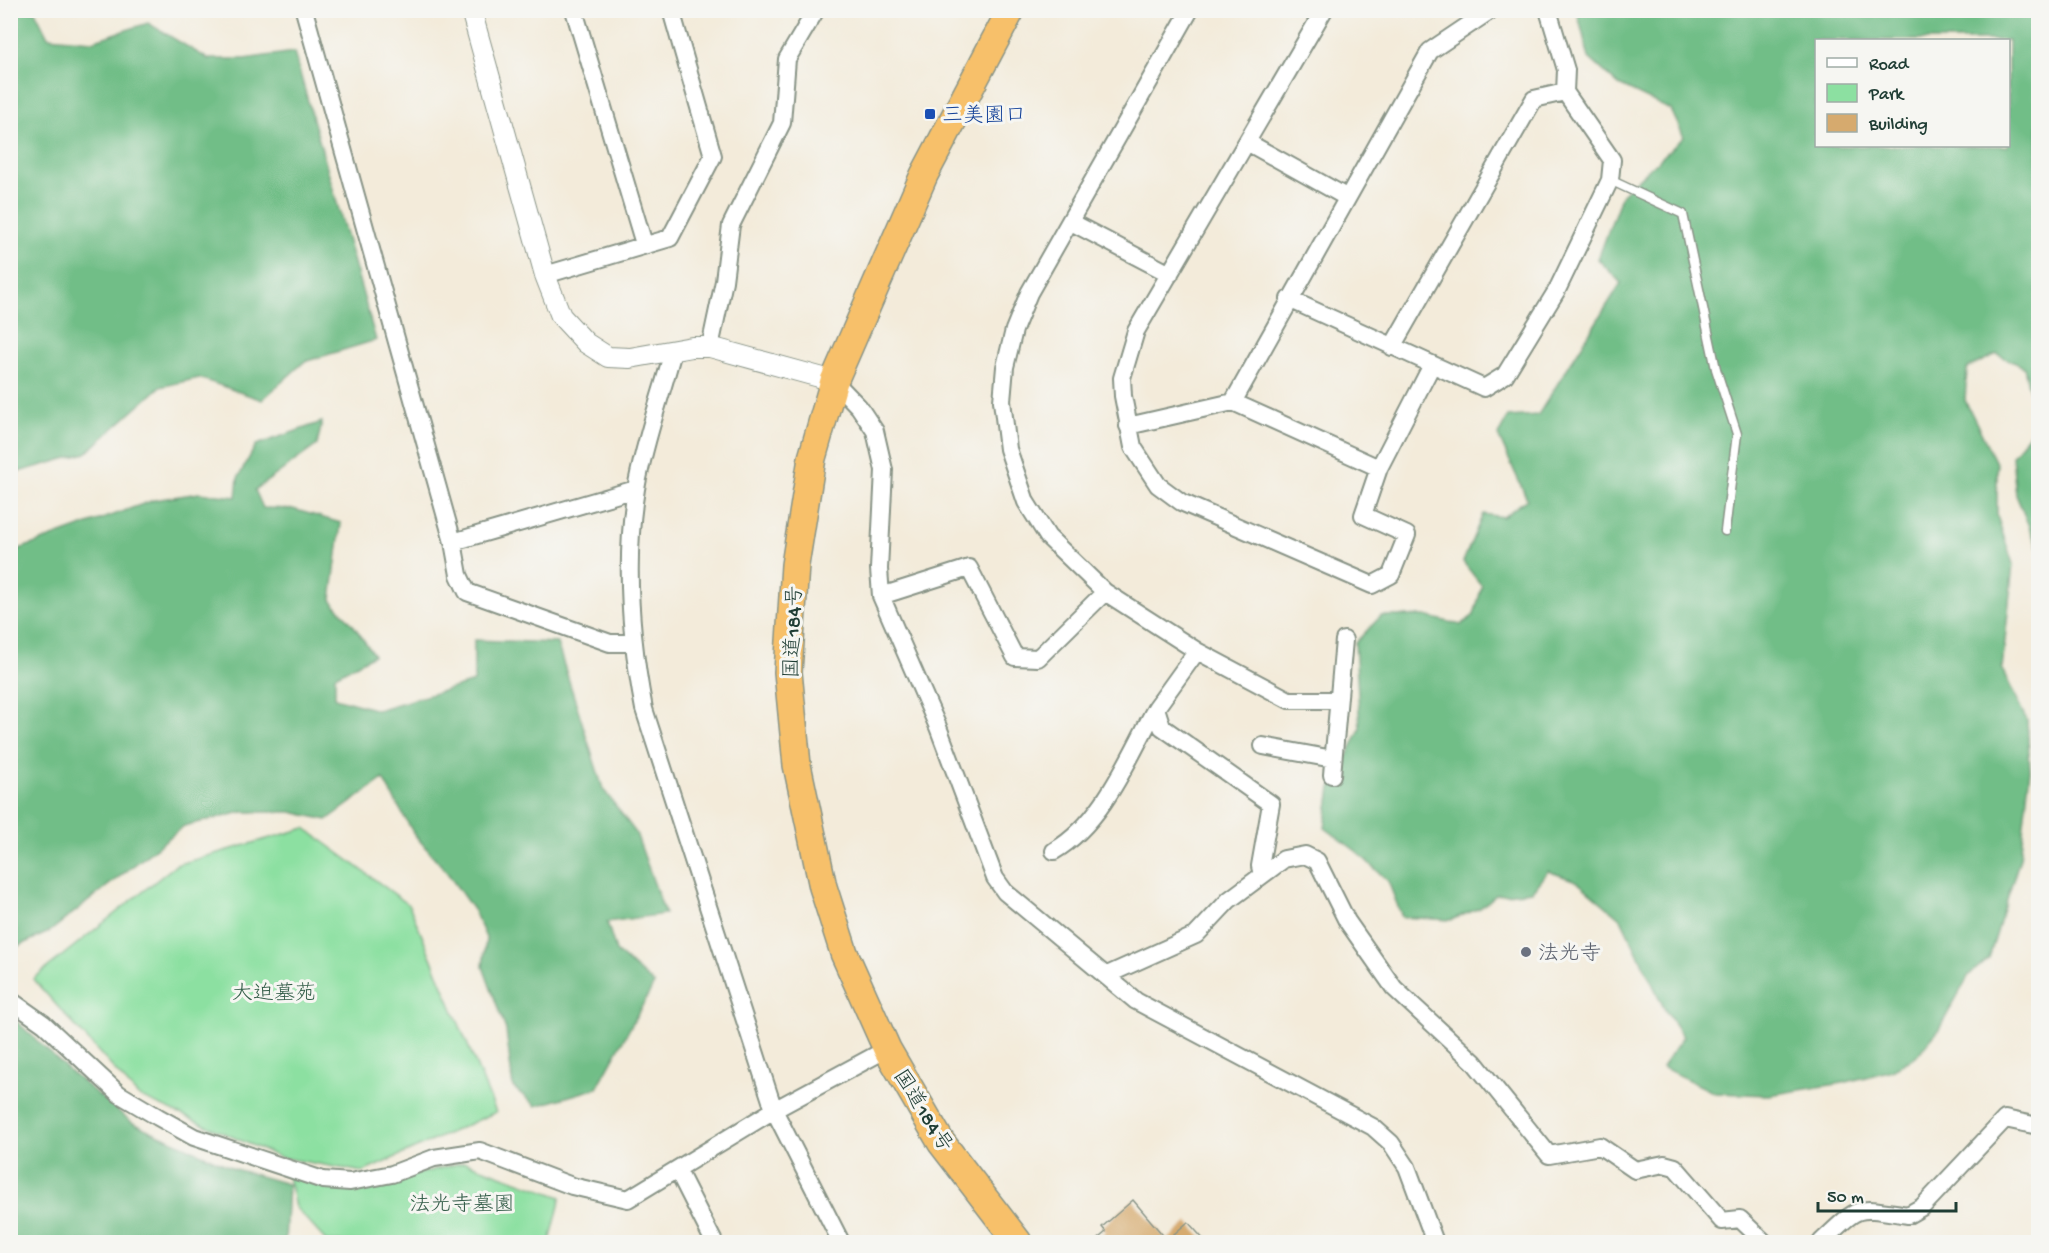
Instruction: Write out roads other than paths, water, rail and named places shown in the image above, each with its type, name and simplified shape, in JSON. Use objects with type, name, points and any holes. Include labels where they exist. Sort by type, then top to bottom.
[{"type":"highway","name":"国道184号","points":[[1011,10],[924,175],[834,381],[813,459],[795,565],[788,672],[797,765],[823,887],[844,953],[887,1049],[941,1142],[1018,1242]]},
{"type":"street","points":[[304,10],[453,542],[459,575],[467,592],[610,643],[632,643]]},
{"type":"street","points":[[471,10],[545,275],[561,316],[586,343],[608,357],[630,358],[692,346],[710,347],[834,381],[860,407],[875,431],[884,470],[879,569],[881,596],[938,727],[995,878],[1005,892],[1136,1001],[1373,1127],[1392,1143],[1407,1167],[1435,1242]]},
{"type":"street","points":[[574,10],[644,244]]},
{"type":"street","points":[[545,275],[670,238],[712,156],[671,10]]},
{"type":"street","points":[[710,347],[724,281],[731,225],[782,123],[787,59],[816,10]]},
{"type":"street","points":[[1190,10],[1029,292],[1014,330],[1005,367],[1002,401],[1008,448],[1026,502],[1048,537],[1105,592],[1197,651],[1289,700],[1338,700]]},
{"type":"street","points":[[1324,10],[1136,331],[1122,378],[1133,447],[1158,484],[1181,502],[1372,585],[1391,575],[1407,535],[1363,515],[1378,468],[1432,365]]},
{"type":"street","points":[[1233,402],[1430,51],[1491,10]]},
{"type":"street","points":[[1289,299],[1484,388],[1505,375],[1557,290],[1610,180],[1612,160],[1565,92],[1566,70],[1548,10]]},
{"type":"street","points":[[1392,347],[1534,99],[1565,92]]},
{"type":"street","points":[[1247,142],[1346,197]]},
{"type":"street","points":[[1071,222],[1170,274]]},
{"type":"street","points":[[673,351],[636,489],[629,576],[632,643],[644,709],[774,1110],[841,1242]]},
{"type":"street","points":[[1128,426],[1233,402],[1378,468]]},
{"type":"street","points":[[453,542],[636,489]]},
{"type":"street","points":[[881,596],[969,568],[1015,657],[1038,658],[1105,592]]},
{"type":"street","points":[[1263,746],[1332,767],[1344,640]]},
{"type":"street","points":[[1054,851],[1067,843],[1103,803],[1156,708],[1197,651]]},
{"type":"street","points":[[1156,708],[1162,728],[1271,804],[1260,866],[1262,875]]},
{"type":"street","points":[[1107,975],[1196,935],[1229,900],[1262,875],[1284,859],[1305,855],[1317,861],[1347,921],[1394,988],[1474,1062],[1549,1155],[1600,1146],[1635,1170],[1664,1164],[1675,1167],[1722,1221],[1740,1219],[1764,1242]]},
{"type":"street","points":[[10,1000],[44,1024],[118,1094],[194,1137],[323,1180],[360,1180],[392,1174],[434,1158],[480,1151],[572,1186],[628,1199],[678,1171],[774,1110],[887,1049]]},
{"type":"street","points":[[1821,1242],[1853,1212],[1868,1207],[1908,1215],[1922,1207],[2005,1119],[2038,1126]]},
{"type":"street","points":[[678,1171],[714,1242]]},
{"type":"lane","points":[[1610,180],[1683,214],[1716,369],[1737,434],[1725,531]]},
{"type":"place","name":"三美園口","points":[[930,114]]},
{"type":"place","name":"法光寺","points":[[1526,952]]},
{"type":"park label","name":"大迫墓苑","points":[[274,992]]},
{"type":"park label","name":"法光寺墓園","points":[[462,1203]]}]
